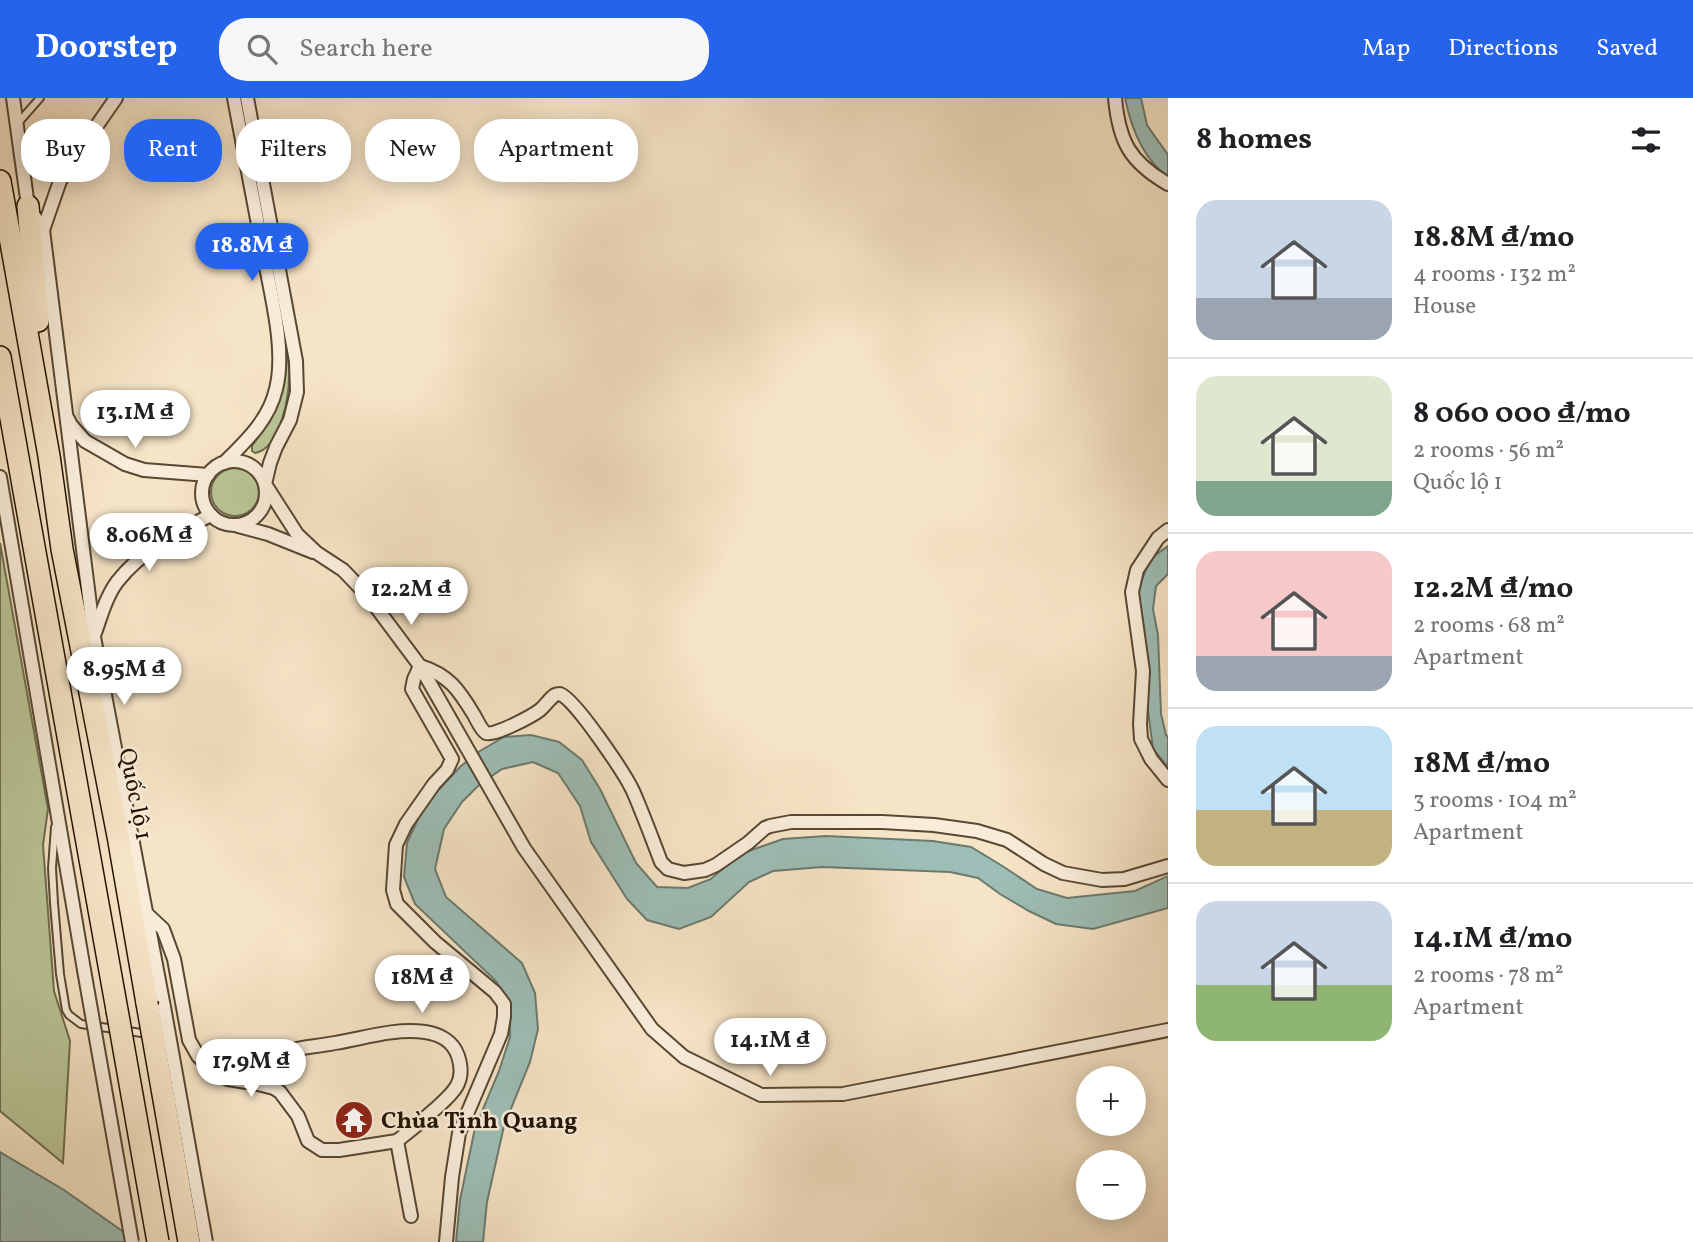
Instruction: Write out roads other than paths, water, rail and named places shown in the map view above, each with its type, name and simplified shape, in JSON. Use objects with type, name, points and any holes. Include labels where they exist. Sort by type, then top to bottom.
[{"type":"highway","name":"Quốc lộ 1","points":[[0,181],[49,456],[62,549],[118,836],[156,1005],[189,1242]]},
{"type":"highway","points":[[28,206],[49,456]]},
{"type":"highway","points":[[0,357],[158,1242]]},
{"type":"highway","points":[[0,443],[37,566]]},
{"type":"highway","points":[[94,637],[118,836]]},
{"type":"street","points":[[13,98],[28,206],[43,230],[94,637],[147,914],[156,1005],[206,1242]]},
{"type":"street","points":[[43,230],[60,181],[116,98]]},
{"type":"street","points":[[234,98],[275,313],[280,367],[270,408],[254,433],[208,475],[203,485],[203,496],[205,506],[219,521],[268,534],[317,553]]},
{"type":"street","points":[[229,524],[250,520],[264,505],[270,463],[290,420],[297,392],[296,361],[247,98]]},
{"type":"street","points":[[1115,98],[1122,136],[1128,150],[1153,176],[1168,184]]},
{"type":"street","points":[[64,409],[71,425],[85,441],[125,464],[144,470],[208,475]]},
{"type":"street","points":[[224,463],[234,461],[254,468],[297,534],[317,553],[343,570],[367,595],[420,666],[524,848],[652,1029],[684,1057],[761,1095],[843,1094],[1168,1030]]},
{"type":"street","points":[[0,477],[132,1242]]},
{"type":"street","points":[[94,637],[104,607],[116,584],[134,564],[172,535],[211,515]]},
{"type":"street","points":[[1168,530],[1158,538],[1137,570],[1132,592],[1143,671],[1140,724],[1142,740],[1151,760],[1168,780]]},
{"type":"street","points":[[420,666],[447,678],[487,733],[494,733],[526,719],[555,695],[562,695],[583,717],[615,760],[632,788],[661,862],[674,871],[684,873],[705,870],[748,843],[765,828],[791,822],[882,822],[977,831],[1007,840],[1063,873],[1102,880],[1124,879],[1168,866]]},
{"type":"street","points":[[420,666],[412,689],[452,759],[447,770],[428,791],[406,824],[396,845],[393,890],[397,904],[435,942],[495,992],[503,1004],[504,1017],[501,1034],[460,1133],[452,1177],[446,1242]]},
{"type":"street","points":[[147,914],[163,929],[174,959],[189,1040],[198,1056],[211,1069],[228,1079],[274,1088],[280,1092],[299,1116],[308,1140],[322,1150],[397,1141],[452,1095],[458,1084],[461,1068],[456,1049],[440,1036],[417,1031],[393,1031],[287,1051],[280,1056],[274,1088]]},
{"type":"street","points":[[397,1141],[411,1216]]},
{"type":"lane","points":[[17,125],[40,98]]},
{"type":"lane","points":[[57,811],[52,868],[54,903],[63,999],[69,1015],[75,1021],[86,1025],[189,1040]]},
{"type":"water","points":[[1125,98],[1141,98],[1147,125],[1168,155],[1168,177],[1159,170],[1139,142]]},
{"type":"water","points":[[1168,546],[1168,574],[1156,586],[1153,609],[1158,635],[1161,714],[1168,737],[1168,767],[1153,749],[1137,593],[1150,559]]},
{"type":"water","points":[[531,735],[559,742],[582,760],[600,789],[636,863],[657,887],[688,888],[711,879],[740,854],[783,839],[826,836],[933,841],[971,847],[1037,889],[1067,898],[1135,891],[1168,876],[1168,908],[1093,929],[1056,924],[1000,894],[978,878],[950,872],[822,867],[773,871],[749,882],[711,917],[679,929],[647,920],[627,899],[591,842],[580,806],[558,773],[533,762],[502,769],[480,784],[462,802],[444,829],[435,869],[446,897],[522,963],[535,993],[538,1029],[530,1062],[504,1126],[487,1202],[483,1242],[456,1242],[460,1200],[475,1128],[510,1037],[510,1007],[496,981],[415,904],[404,877],[407,843],[425,804],[461,766],[504,737]]},
{"type":"water","points":[[0,1152],[64,1190],[138,1242],[0,1242]]},
{"type":"place","name":"Chùa Tịnh Quang","points":[[354,1120]]}]
